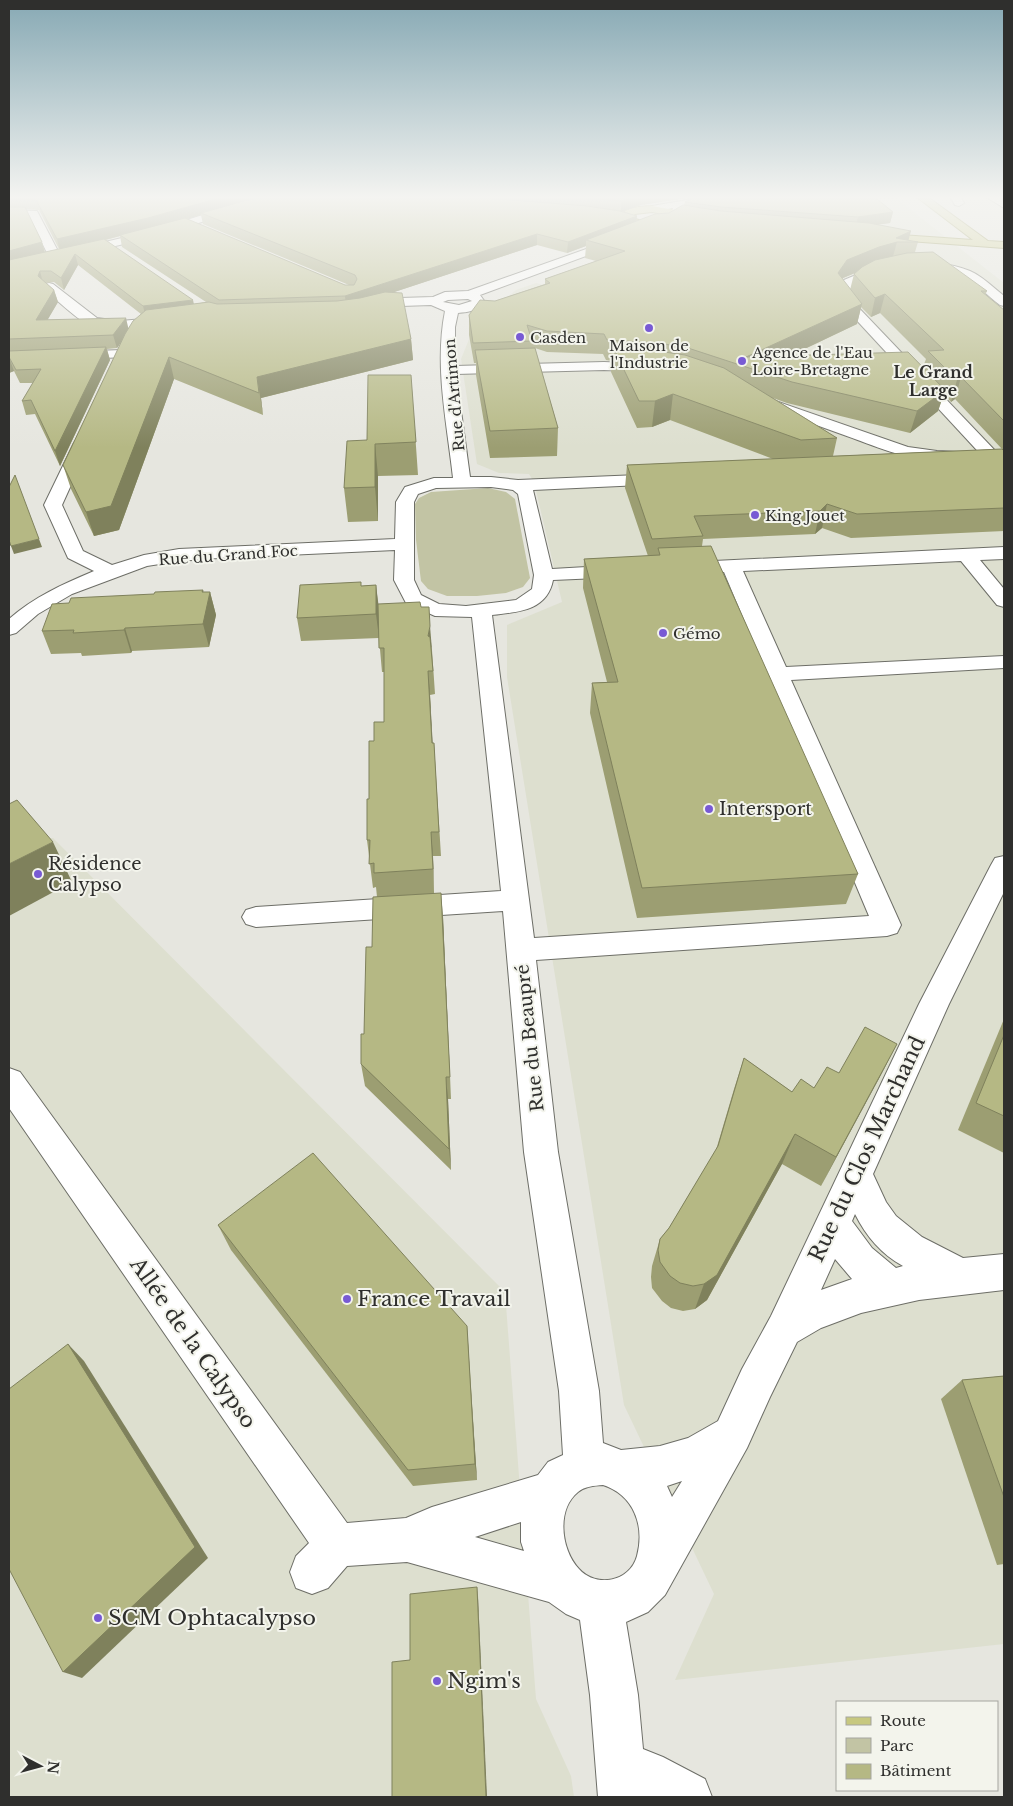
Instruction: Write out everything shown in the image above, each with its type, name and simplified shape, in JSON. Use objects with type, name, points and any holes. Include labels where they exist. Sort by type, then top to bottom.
[{"type":"street","points":[[470,295],[513,279]]},
{"type":"street","points":[[856,279],[848,283],[841,293],[1004,469]]},
{"type":"street","points":[[974,279],[1004,302]]},
{"type":"street","points":[[49,288],[92,321],[108,325],[147,324],[185,319]]},
{"type":"street","points":[[356,313],[400,302],[436,301],[453,294],[470,295],[478,299],[478,304],[467,308],[452,309],[437,304],[436,301]]},
{"type":"street","name":"Rue d'Artimon","points":[[452,309],[449,320],[449,370],[462,482]]},
{"type":"street","points":[[114,372],[132,338],[147,324]]},
{"type":"street","points":[[9,358],[122,354]]},
{"type":"street","points":[[449,370],[604,366],[660,368]]},
{"type":"street","points":[[745,395],[905,451],[937,456],[990,454]]},
{"type":"street","points":[[90,426],[53,505],[76,554],[110,572]]},
{"type":"street","points":[[910,469],[920,469],[937,456]]},
{"type":"street","points":[[518,485],[526,492],[544,575],[541,591],[522,606],[466,612],[435,610],[413,599],[404,580],[405,502],[411,490],[434,483],[462,482],[518,485],[681,478]]},
{"type":"street","name":"Rue du Grand Foc","points":[[9,630],[31,610],[65,590],[110,572],[144,562],[179,556],[405,544]]},
{"type":"street","points":[[693,568],[1004,554]]},
{"type":"street","points":[[967,556],[1004,601]]},
{"type":"street","points":[[521,950],[887,926],[731,566]]},
{"type":"street","points":[[544,575],[637,570]]},
{"type":"street","name":"Rue du Beaupré","points":[[482,610],[484,640],[516,900],[541,1152],[579,1391],[603,1468]]},
{"type":"street","points":[[778,674],[1004,662]]},
{"type":"street","name":"Rue du Clos Marchand","points":[[658,1562],[733,1434],[856,1175],[934,1004],[1004,865]]},
{"type":"street","points":[[256,917],[516,900]]},
{"type":"street","name":"Allée de la Calypso","points":[[9,1082],[325,1559],[407,1540],[432,1529],[552,1492]]},
{"type":"street","points":[[856,1175],[872,1214],[889,1235],[912,1254],[962,1276]]},
{"type":"street","points":[[832,1223],[862,1266],[880,1280],[897,1287]]},
{"type":"street","points":[[784,1329],[805,1315],[823,1308],[897,1287],[962,1276],[1004,1272]]},
{"type":"street","points":[[603,1468],[638,1481],[651,1498],[659,1519],[662,1541],[658,1562],[651,1577],[642,1589],[629,1598],[615,1603],[580,1593],[550,1567],[543,1547],[544,1509],[560,1480],[603,1468],[660,1467],[697,1456],[733,1434]]},
{"type":"street","name":"Allée de la Calypso","points":[[407,1540],[580,1593]]},
{"type":"street","points":[[580,1593],[614,1695],[621,1782],[646,1774],[687,1797]]},
{"type":"shaded area","points":[[637,279],[999,279],[1004,283],[1004,1644],[675,1680],[714,1594],[624,1405],[507,677],[507,625],[562,602],[534,482],[529,474],[499,473],[477,464],[461,359],[476,322],[516,290],[536,283],[618,304]]},
{"type":"shaded area","points":[[53,838],[505,1292],[536,1699],[571,1776],[574,1797],[9,1797],[9,841]]},
{"type":"green space","points":[[488,488],[506,492],[515,499],[530,578],[523,587],[506,593],[477,596],[447,596],[428,589],[421,581],[416,540],[415,504],[419,498],[431,492]]},
{"type":"building","points":[[9,279],[42,279],[54,290],[36,320],[126,318],[113,335],[9,339]]},
{"type":"building","points":[[108,279],[163,279],[193,300],[143,306]]},
{"type":"building","points":[[187,279],[331,279],[345,285],[354,285],[357,279],[397,279],[345,296],[219,300]]},
{"type":"building","points":[[545,279],[843,279],[862,304],[746,357],[908,352],[945,390],[917,411],[792,382],[688,348],[658,343],[607,340],[604,334],[547,331],[527,325],[532,341],[473,343],[469,315],[480,300],[495,301],[550,283]]},
{"type":"building","points":[[859,279],[971,279],[987,291],[981,291],[1004,310],[1004,421],[961,377],[957,380],[928,351],[944,350],[885,294],[875,298]]},
{"type":"building","points":[[385,292],[402,293],[411,339],[257,377],[259,393],[169,357],[111,506],[86,512],[63,465],[125,334],[133,321],[146,310],[209,302],[217,304],[337,301]]},
{"type":"building","points":[[106,347],[55,451],[31,400],[22,401],[41,369],[16,370],[9,357],[9,351]]},
{"type":"building","points":[[613,347],[629,347],[685,355],[724,368],[837,438],[801,440],[673,394],[655,401],[639,401]]},
{"type":"building","points":[[535,348],[558,428],[490,431],[475,350]]},
{"type":"building","points":[[368,375],[411,375],[416,442],[375,444],[375,487],[344,488],[347,441],[367,440]]},
{"type":"building","points":[[1002,449],[1004,451],[1004,508],[857,514],[827,504],[820,511],[694,516],[703,536],[652,539],[627,465]]},
{"type":"building","points":[[15,475],[39,539],[11,546],[9,540],[9,487]]},
{"type":"building","points":[[711,546],[858,874],[642,888],[592,683],[618,682],[584,559],[660,555],[658,548]]},
{"type":"building","points":[[361,582],[361,586],[376,585],[376,614],[297,618],[300,585]]},
{"type":"building","points":[[203,590],[202,592],[210,592],[203,624],[73,633],[74,630],[42,631],[52,604],[69,603],[71,598]]},
{"type":"building","points":[[420,602],[421,607],[429,607],[430,626],[428,636],[430,637],[433,671],[428,671],[439,832],[431,832],[433,869],[374,873],[374,863],[369,864],[370,840],[367,840],[367,799],[369,799],[369,741],[374,741],[374,722],[384,722],[384,648],[379,648],[378,604]]},
{"type":"building","points":[[17,800],[53,842],[9,864],[9,804]]},
{"type":"building","points":[[441,893],[450,1077],[446,1077],[449,1149],[361,1064],[361,1034],[364,1034],[366,947],[372,947],[373,897]]},
{"type":"building","points":[[865,1027],[897,1044],[836,1157],[795,1134],[717,1275],[704,1284],[693,1286],[680,1283],[670,1276],[660,1262],[658,1250],[660,1239],[669,1228],[718,1146],[744,1058],[792,1092],[801,1079],[814,1088],[827,1067],[839,1073]]},
{"type":"building","points":[[1004,1035],[1004,1116],[976,1103]]},
{"type":"building","name":"France Travail","points":[[313,1153],[467,1326],[475,1464],[408,1470],[218,1225]]},
{"type":"building","points":[[68,1344],[195,1547],[63,1672],[9,1569],[9,1389]]},
{"type":"building","points":[[1004,1376],[1004,1497],[962,1380]]},
{"type":"building","points":[[477,1587],[486,1797],[392,1797],[392,1662],[410,1660],[410,1594]]},
{"type":"place","name":"Maison de l'Industrie","points":[[649,328]]},
{"type":"place","name":"Casden","points":[[520,337]]},
{"type":"place","name":"Agence de l'Eau Loire-Bretagne","points":[[742,361]]},
{"type":"place","name":"King Jouet","points":[[755,515]]},
{"type":"place","name":"Gémo","points":[[663,633]]},
{"type":"place","name":"Intersport","points":[[709,809]]},
{"type":"place","name":"Résidence Calypso","points":[[38,874]]},
{"type":"place","name":"France Travail","points":[[347,1299]]},
{"type":"place","name":"SCM Ophtacalypso","points":[[98,1618]]},
{"type":"place","name":"Ngim's","points":[[437,1681]]},
{"type":"district","name":"Le Grand Large","points":[[933,381]]}]
